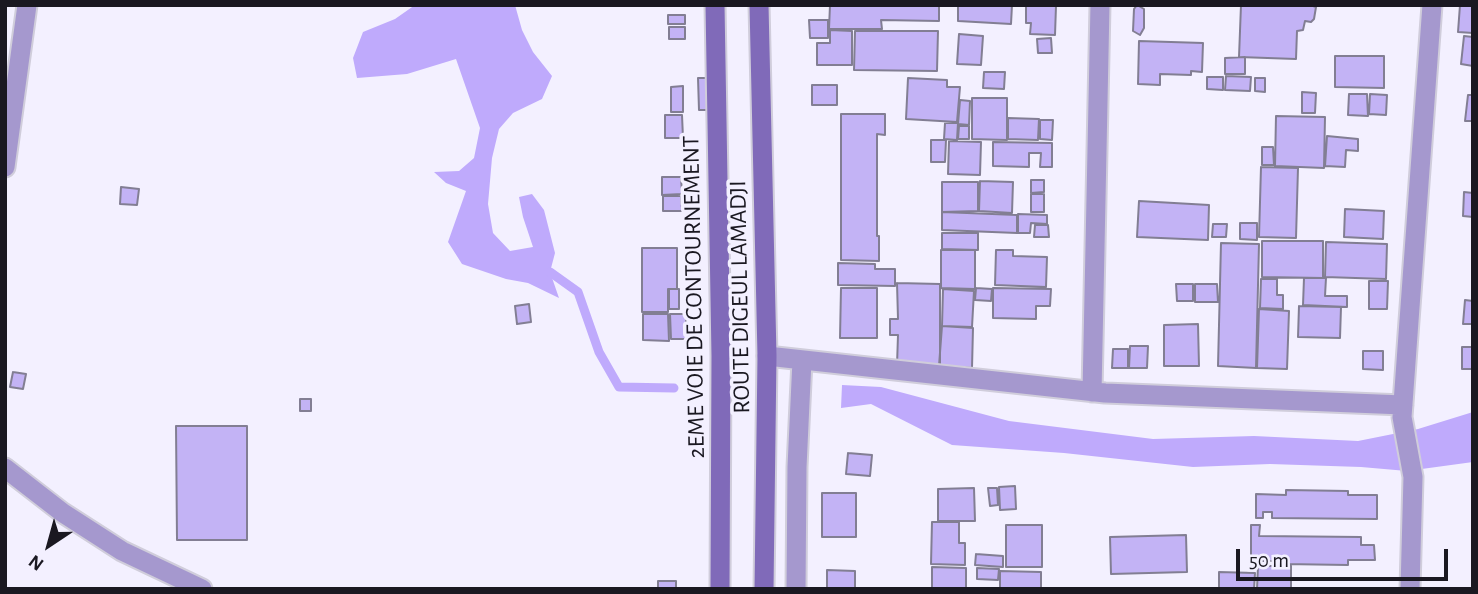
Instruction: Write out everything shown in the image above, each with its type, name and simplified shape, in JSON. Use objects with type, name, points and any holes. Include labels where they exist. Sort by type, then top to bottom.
[{"type":"main road","name":"2EME VOIE DE CONTOURNEMENT","points":[[715,5],[721,356],[720,589]]},
{"type":"main road","name":"ROUTE DIGEUL LAMADJI","points":[[758,5],[767,356],[764,589]]},
{"type":"street","points":[[5,167],[9,115],[27,5]]},
{"type":"street","points":[[1091,392],[1100,5]]},
{"type":"street","points":[[1410,589],[1413,477],[1402,411],[1432,5]]},
{"type":"street","points":[[767,356],[1091,392],[1402,411]]},
{"type":"street","points":[[796,589],[802,360]]},
{"type":"street","points":[[5,468],[63,513],[122,551],[202,589]]},
{"type":"shaded area","points":[[415,5],[515,5],[522,30],[533,52],[552,76],[542,99],[513,113],[499,129],[492,158],[488,204],[493,233],[510,251],[533,247],[519,197],[532,194],[544,210],[555,253],[550,272],[559,298],[528,283],[506,279],[462,264],[448,242],[466,191],[446,183],[434,172],[459,171],[474,158],[480,128],[456,59],[407,74],[357,78],[353,58],[363,32],[395,19]]},
{"type":"shaded area","points":[[842,385],[881,387],[1009,421],[1153,439],[1254,436],[1358,441],[1418,429],[1473,412],[1473,462],[1407,471],[1270,464],[1193,467],[1064,453],[952,445],[871,404],[841,408]]},
{"type":"building","points":[[830,5],[939,5],[939,21],[881,20],[882,29],[829,29]]},
{"type":"building","points":[[958,5],[1012,5],[1011,24],[958,21]]},
{"type":"building","points":[[1026,5],[1056,6],[1055,35],[1030,34],[1031,23],[1026,23]]},
{"type":"building","points":[[1137,5],[1144,9],[1144,28],[1140,35],[1133,31],[1134,9]]},
{"type":"building","points":[[1241,5],[1316,7],[1314,19],[1311,22],[1305,21],[1303,30],[1297,31],[1296,59],[1239,57]]},
{"type":"building","points":[[1460,5],[1473,5],[1473,33],[1458,32]]},
{"type":"building","points":[[668,15],[685,15],[685,24],[668,24]]},
{"type":"building","points":[[809,20],[828,20],[828,38],[810,38]]},
{"type":"building","points":[[669,27],[685,27],[685,39],[669,39]]},
{"type":"building","points":[[830,30],[852,31],[852,65],[817,65],[817,43],[830,43]]},
{"type":"building","points":[[855,31],[938,31],[937,71],[854,70]]},
{"type":"building","points":[[959,34],[983,36],[981,65],[957,64]]},
{"type":"building","points":[[1464,36],[1473,37],[1473,66],[1461,64]]},
{"type":"building","points":[[1051,38],[1052,53],[1038,53],[1037,39]]},
{"type":"building","points":[[1139,41],[1203,43],[1202,72],[1191,71],[1191,75],[1160,74],[1160,85],[1138,84]]},
{"type":"building","points":[[1335,56],[1384,56],[1384,88],[1335,87]]},
{"type":"building","points":[[1245,57],[1245,74],[1225,74],[1225,58]]},
{"type":"building","points":[[984,72],[1005,72],[1004,89],[983,88]]},
{"type":"building","points":[[1226,76],[1251,77],[1250,91],[1225,90]]},
{"type":"building","points":[[1207,77],[1223,77],[1223,90],[1207,89]]},
{"type":"building","points":[[698,78],[713,78],[714,110],[699,110]]},
{"type":"building","points":[[908,78],[947,80],[947,87],[960,87],[957,122],[906,119]]},
{"type":"building","points":[[1255,78],[1265,78],[1265,92],[1255,91]]},
{"type":"building","points":[[812,85],[837,85],[837,105],[812,105]]},
{"type":"building","points":[[683,86],[683,112],[671,112],[671,87]]},
{"type":"building","points":[[1302,92],[1316,93],[1315,113],[1302,113]]},
{"type":"building","points":[[1349,94],[1367,94],[1368,116],[1348,115]]},
{"type":"building","points":[[1370,94],[1387,95],[1386,115],[1369,114]]},
{"type":"building","points":[[1468,95],[1473,95],[1473,121],[1465,121]]},
{"type":"building","points":[[972,98],[1007,98],[1007,140],[972,139]]},
{"type":"building","points":[[960,100],[970,101],[969,125],[958,124]]},
{"type":"building","points":[[841,114],[885,114],[885,135],[877,134],[879,261],[841,260]]},
{"type":"building","points":[[665,115],[682,115],[683,138],[665,138]]},
{"type":"building","points":[[1276,116],[1325,117],[1324,168],[1275,166]]},
{"type":"building","points":[[1008,118],[1039,119],[1038,140],[1008,139]]},
{"type":"building","points":[[1040,120],[1053,120],[1052,140],[1040,139]]},
{"type":"building","points":[[945,123],[958,123],[957,140],[944,139]]},
{"type":"building","points":[[959,126],[969,126],[969,139],[958,139]]},
{"type":"building","points":[[1327,136],[1358,139],[1358,151],[1346,150],[1345,167],[1325,166]]},
{"type":"building","points":[[931,140],[946,140],[945,162],[931,162]]},
{"type":"building","points":[[949,141],[981,142],[980,175],[948,174]]},
{"type":"building","points":[[993,142],[1052,143],[1052,167],[1040,167],[1041,153],[1029,153],[1029,167],[993,166]]},
{"type":"building","points":[[1262,147],[1273,147],[1274,165],[1262,165]]},
{"type":"building","points":[[1261,167],[1298,168],[1296,238],[1259,237]]},
{"type":"building","points":[[662,177],[681,177],[682,194],[662,195]]},
{"type":"building","points":[[1031,180],[1044,180],[1044,192],[1031,193]]},
{"type":"building","points":[[980,181],[1013,182],[1012,213],[979,211]]},
{"type":"building","points":[[942,182],[978,182],[978,211],[942,212]]},
{"type":"building","points":[[121,187],[139,189],[137,205],[120,204]]},
{"type":"building","points":[[1464,192],[1473,193],[1473,217],[1463,216]]},
{"type":"building","points":[[1031,194],[1044,194],[1044,212],[1031,212]]},
{"type":"building","points":[[663,196],[681,196],[682,211],[663,211]]},
{"type":"building","points":[[1139,201],[1209,205],[1208,240],[1137,237]]},
{"type":"building","points":[[1345,209],[1384,211],[1383,239],[1344,237]]},
{"type":"building","points":[[942,212],[1017,215],[1017,233],[942,230]]},
{"type":"building","points":[[1018,214],[1047,215],[1047,224],[1031,223],[1030,233],[1018,233]]},
{"type":"building","points":[[1240,223],[1257,223],[1257,240],[1240,239]]},
{"type":"building","points":[[1213,224],[1227,224],[1226,237],[1212,237]]},
{"type":"building","points":[[1035,225],[1048,225],[1049,237],[1034,237]]},
{"type":"building","points":[[942,233],[978,233],[978,250],[942,249]]},
{"type":"building","points":[[1262,241],[1323,241],[1323,278],[1262,277]]},
{"type":"building","points":[[1326,242],[1387,244],[1386,279],[1325,277]]},
{"type":"building","points":[[1221,243],[1259,244],[1256,368],[1218,366]]},
{"type":"building","points":[[642,248],[677,248],[677,289],[668,289],[668,312],[642,312]]},
{"type":"building","points":[[941,250],[975,250],[975,289],[941,288]]},
{"type":"building","points":[[996,250],[1013,250],[1013,256],[1047,257],[1046,287],[995,285]]},
{"type":"building","points":[[838,263],[875,264],[875,269],[895,269],[895,286],[838,285]]},
{"type":"building","points":[[1304,278],[1326,278],[1325,296],[1347,296],[1347,307],[1303,305]]},
{"type":"building","points":[[1261,279],[1277,279],[1277,295],[1283,295],[1283,309],[1260,308]]},
{"type":"building","points":[[1369,281],[1388,281],[1387,309],[1369,309]]},
{"type":"building","points":[[897,283],[940,284],[940,365],[897,365],[898,335],[890,335],[890,319],[898,319]]},
{"type":"building","points":[[1176,284],[1193,284],[1193,301],[1177,301]]},
{"type":"building","points":[[1195,284],[1217,284],[1218,302],[1195,302]]},
{"type":"building","points":[[841,288],[877,288],[877,338],[840,338]]},
{"type":"building","points":[[976,288],[992,289],[991,301],[975,300]]},
{"type":"building","points":[[993,288],[1051,289],[1050,306],[1036,306],[1036,319],[993,318]]},
{"type":"building","points":[[669,289],[679,289],[679,309],[669,309]]},
{"type":"building","points":[[943,289],[974,291],[972,327],[942,326]]},
{"type":"building","points":[[1465,300],[1473,301],[1473,324],[1463,324]]},
{"type":"building","points":[[529,304],[531,322],[517,324],[515,306]]},
{"type":"building","points":[[1299,306],[1341,307],[1340,338],[1298,337]]},
{"type":"building","points":[[1259,309],[1289,311],[1287,369],[1257,368]]},
{"type":"building","points":[[643,314],[668,314],[669,341],[643,340]]},
{"type":"building","points":[[670,314],[686,314],[686,339],[671,339]]},
{"type":"building","points":[[1198,324],[1199,366],[1164,366],[1164,325]]},
{"type":"building","points":[[942,326],[973,328],[972,368],[939,366]]},
{"type":"building","points":[[1130,346],[1148,346],[1147,368],[1129,368]]},
{"type":"building","points":[[1462,347],[1473,347],[1473,369],[1462,369]]},
{"type":"building","points":[[1113,349],[1128,349],[1128,368],[1112,368]]},
{"type":"building","points":[[1363,351],[1383,351],[1383,370],[1363,369]]},
{"type":"building","points":[[13,372],[26,374],[23,389],[10,387]]},
{"type":"building","points":[[300,399],[311,399],[311,411],[300,411]]},
{"type":"building","points":[[176,426],[247,426],[247,540],[177,540]]},
{"type":"building","points":[[848,453],[872,455],[870,476],[846,474]]},
{"type":"building","points":[[1015,486],[1016,509],[1000,510],[999,487]]},
{"type":"building","points":[[974,488],[975,521],[938,521],[938,489]]},
{"type":"building","points":[[988,488],[997,488],[998,505],[990,506]]},
{"type":"building","points":[[1286,490],[1348,491],[1348,495],[1377,495],[1377,519],[1272,518],[1272,512],[1263,512],[1263,518],[1256,518],[1256,494],[1286,495]]},
{"type":"building","points":[[822,493],[856,493],[856,537],[822,537]]},
{"type":"building","points":[[932,522],[959,522],[959,543],[965,543],[965,565],[931,564]]},
{"type":"building","points":[[1006,525],[1042,525],[1042,567],[1006,567]]},
{"type":"building","points":[[1251,525],[1260,525],[1259,536],[1361,537],[1361,545],[1374,545],[1375,560],[1348,560],[1348,565],[1251,561]]},
{"type":"building","points":[[1186,535],[1187,572],[1111,574],[1110,537]]},
{"type":"building","points":[[976,554],[1003,556],[1003,567],[975,565]]},
{"type":"building","points":[[1258,566],[1291,566],[1291,589],[1257,589]]},
{"type":"building","points":[[932,567],[966,568],[966,589],[932,589]]},
{"type":"building","points":[[977,568],[999,569],[998,580],[977,579]]},
{"type":"building","points":[[827,570],[855,571],[855,589],[827,589]]},
{"type":"building","points":[[1000,571],[1041,572],[1041,589],[1000,589]]},
{"type":"building","points":[[1219,572],[1255,573],[1254,589],[1219,589]]},
{"type":"building","points":[[658,581],[676,581],[676,589],[658,589]]},
{"type":"waterway","points":[[550,272],[578,292],[599,352],[619,387],[674,388]]}]
